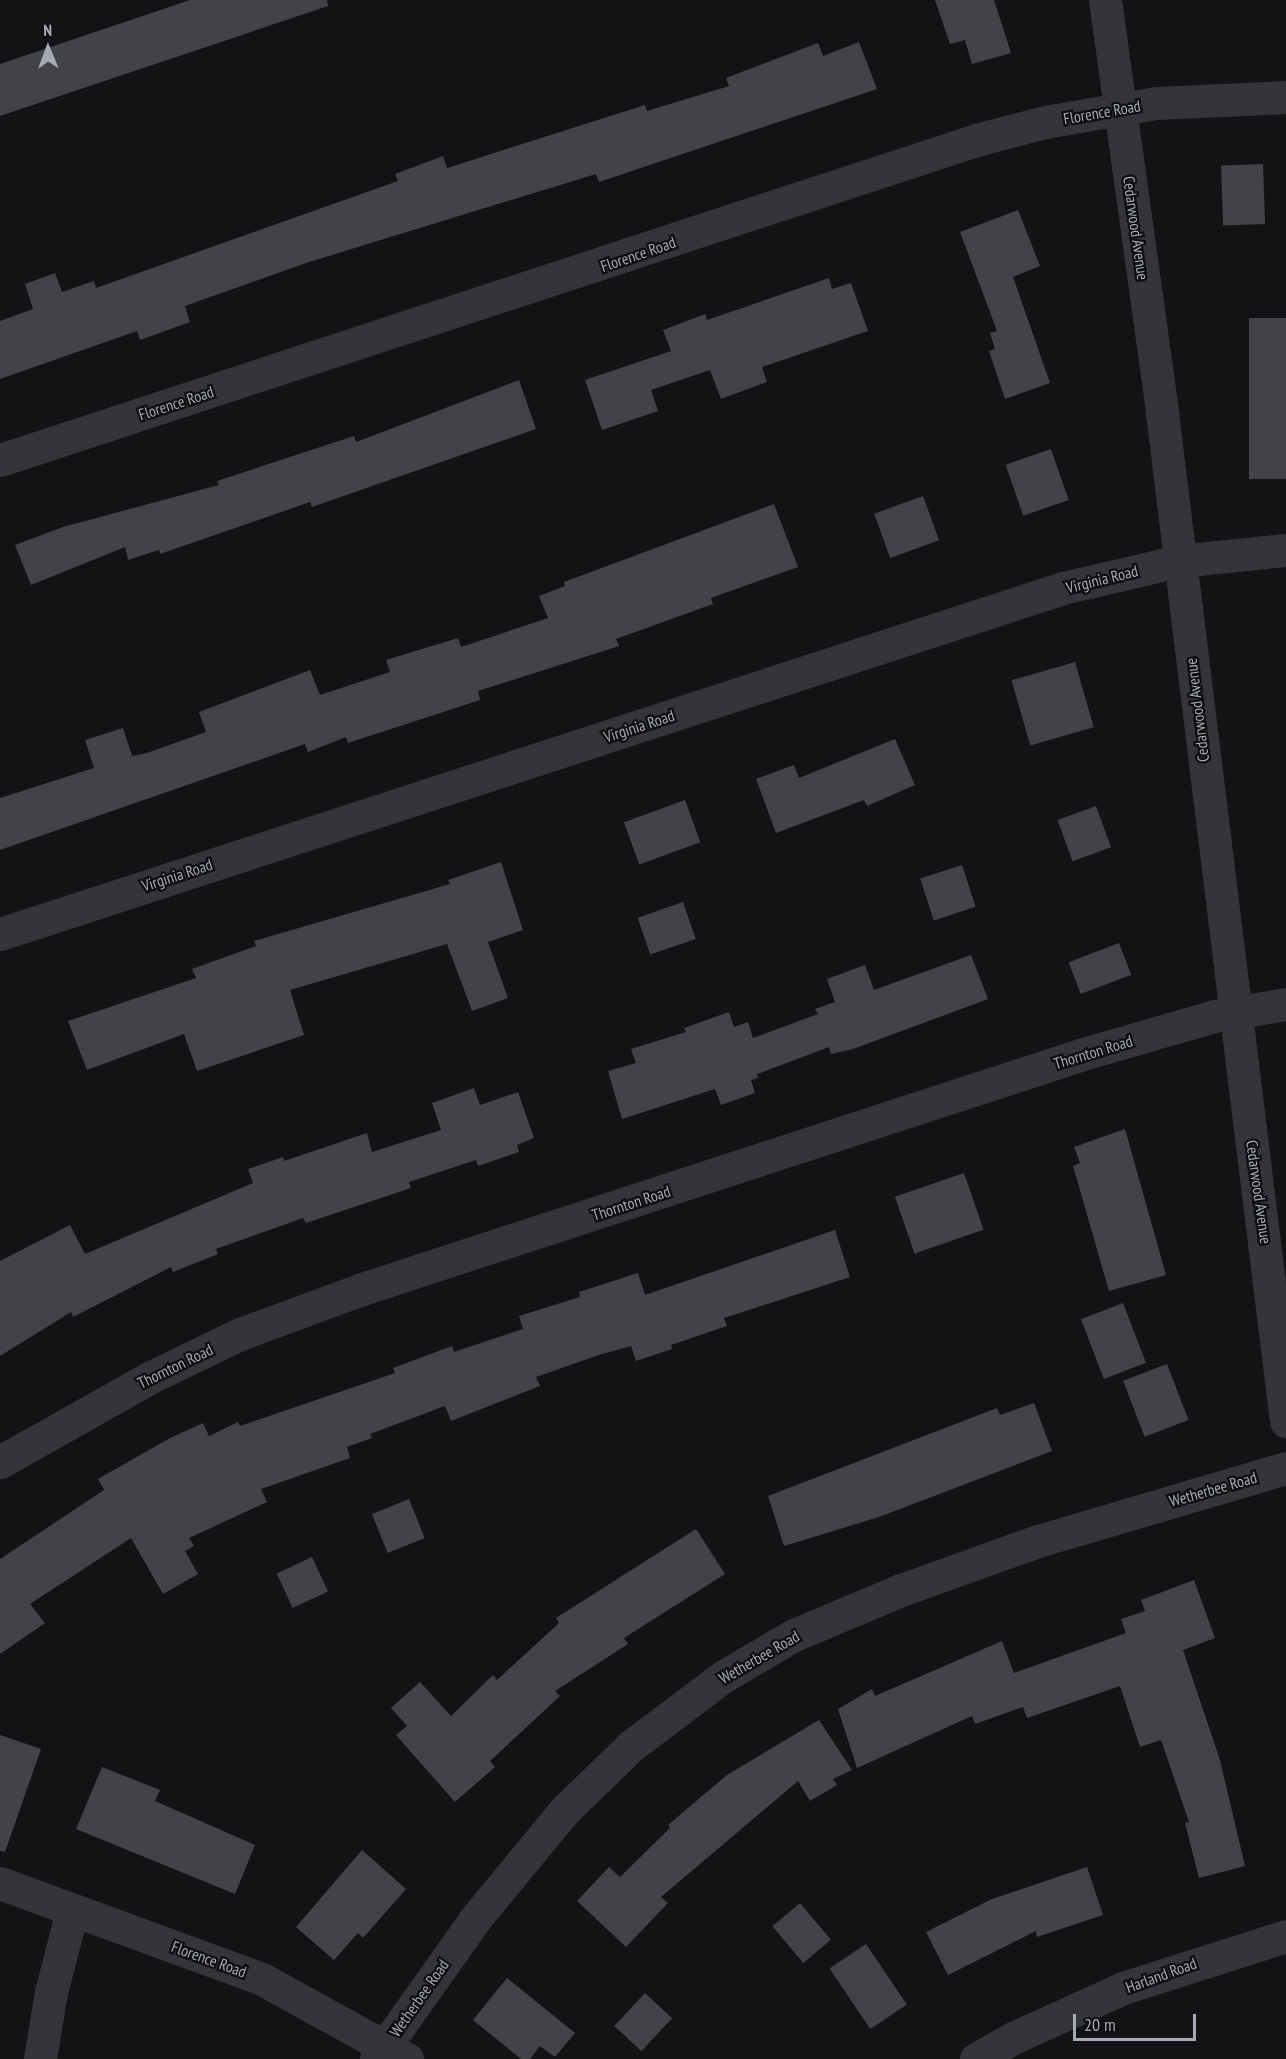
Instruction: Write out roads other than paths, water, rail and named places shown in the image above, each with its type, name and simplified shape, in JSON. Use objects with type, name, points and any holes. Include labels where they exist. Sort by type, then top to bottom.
[{"type":"street","name":"Cedarwood Avenue","points":[[1105,0],[1179,561],[1233,1011],[1286,1421]]},
{"type":"street","name":"Florence Road","points":[[0,460],[976,140],[1045,122],[1119,108],[1190,99],[1286,97]]},
{"type":"street","name":"Virginia Road","points":[[0,934],[1063,588],[1179,561],[1286,550]]},
{"type":"street","name":"Thornton Road","points":[[0,1462],[171,1367],[240,1334],[351,1293],[1072,1058],[1233,1011],[1286,1004]]},
{"type":"street","name":"Wetherbee Road","points":[[390,2054],[475,1919],[565,1810],[631,1746],[724,1676],[794,1635],[901,1590],[1038,1541],[1286,1468]]},
{"type":"street","name":"Florence Road","points":[[0,1883],[262,1979],[390,2054]]},
{"type":"street","points":[[40,2059],[51,1992],[72,1911]]},
{"type":"street","name":"Harland Road","points":[[976,2059],[1024,2032],[1123,1989],[1286,1936]]}]
